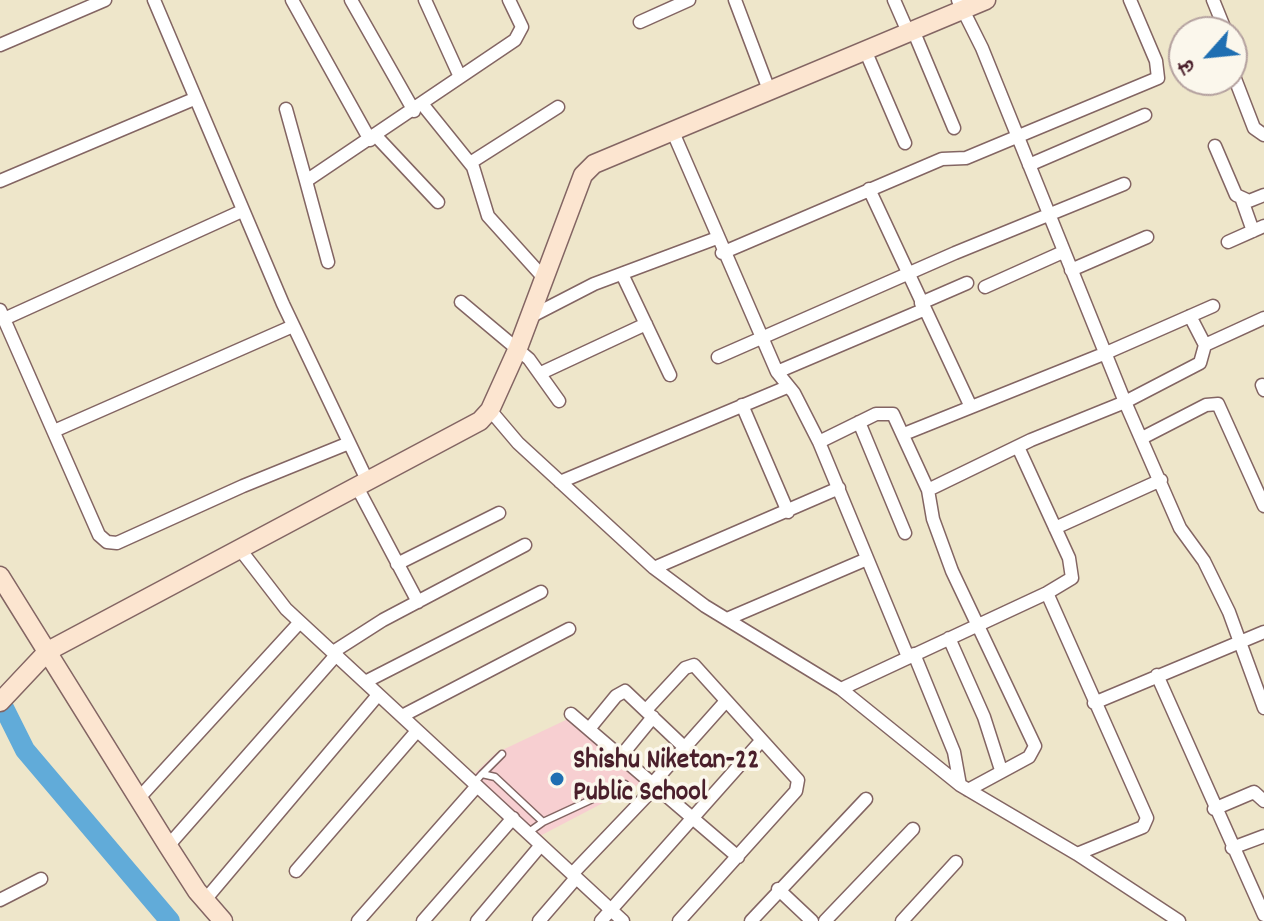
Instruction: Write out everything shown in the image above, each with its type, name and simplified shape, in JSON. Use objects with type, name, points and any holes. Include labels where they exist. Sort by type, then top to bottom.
[{"type":"street","points":[[0,45],[105,0]]},
{"type":"street","points":[[154,0],[242,211],[349,443],[361,482],[397,564],[418,602]]},
{"type":"street","points":[[292,0],[373,138],[438,202]]},
{"type":"street","points":[[351,0],[419,108],[470,163],[488,216],[543,277]]},
{"type":"street","points":[[425,0],[460,77]]},
{"type":"street","points":[[306,181],[505,48],[522,32],[509,0]]},
{"type":"street","points":[[640,22],[689,0]]},
{"type":"street","points":[[735,0],[769,90]]},
{"type":"street","points":[[894,0],[954,128]]},
{"type":"street","points":[[0,702],[42,655],[361,482],[469,429],[490,410],[518,348],[543,277],[588,169],[601,160],[910,31],[961,5],[986,0]]},
{"type":"street","points":[[722,253],[942,159],[966,158],[1158,78],[1156,61],[1130,0]]},
{"type":"street","points":[[961,5],[1018,136],[1125,402],[1180,528],[1217,587],[1264,708]]},
{"type":"street","points":[[865,50],[905,143]]},
{"type":"street","points":[[1242,96],[1254,128],[1264,135]]},
{"type":"street","points":[[0,181],[194,99]]},
{"type":"street","points":[[470,163],[558,107]]},
{"type":"street","points":[[286,109],[328,262]]},
{"type":"street","points":[[1029,165],[1145,115]]},
{"type":"street","points":[[672,130],[722,253],[777,372],[819,442],[867,559],[954,752],[964,788]]},
{"type":"street","points":[[1215,146],[1236,195],[1258,228],[1228,242]]},
{"type":"street","points":[[718,357],[907,273],[1124,184]]},
{"type":"street","points":[[869,189],[970,405]]},
{"type":"street","points":[[1242,200],[1264,195]]},
{"type":"street","points":[[242,211],[2,315],[99,535],[107,542],[117,543],[229,491],[349,443]]},
{"type":"street","points":[[1071,270],[1147,237]]},
{"type":"street","points":[[527,318],[622,274],[717,238]]},
{"type":"street","points":[[985,287],[1063,252]]},
{"type":"street","points":[[622,274],[670,375]]},
{"type":"street","points":[[777,372],[967,283]]},
{"type":"street","points":[[461,302],[518,348],[541,373],[559,401]]},
{"type":"street","points":[[904,434],[1106,353],[1213,306]]},
{"type":"street","points":[[928,490],[1018,447],[1125,402],[1200,363],[1205,345],[1190,316]]},
{"type":"street","points":[[1205,345],[1264,318]]},
{"type":"street","points":[[541,373],[646,324]]},
{"type":"street","points":[[54,431],[293,326]]},
{"type":"street","points":[[560,482],[787,387]]},
{"type":"street","points":[[1142,438],[1215,402],[1262,498]]},
{"type":"street","points":[[742,405],[788,512]]},
{"type":"street","points":[[490,410],[518,443],[654,568],[727,619],[841,689],[964,788],[1077,854],[1179,921]]},
{"type":"street","points":[[819,442],[859,422],[889,412],[897,418],[928,490],[945,555],[1035,746],[1029,757],[964,788]]},
{"type":"street","points":[[859,422],[905,533]]},
{"type":"street","points":[[841,689],[1068,582],[1073,573],[1018,447]]},
{"type":"street","points":[[1055,528],[1161,480]]},
{"type":"street","points":[[654,568],[839,488]]},
{"type":"street","points":[[397,564],[499,513]]},
{"type":"street","points":[[168,846],[335,653],[418,602],[525,545]]},
{"type":"street","points":[[239,548],[300,622],[417,731],[478,781],[528,833],[623,921]]},
{"type":"street","points":[[727,619],[867,559]]},
{"type":"street","points":[[0,576],[42,655],[168,846],[223,921]]},
{"type":"street","points":[[365,682],[541,592]]},
{"type":"street","points":[[1047,593],[1147,822],[1132,832],[1077,854]]},
{"type":"street","points":[[139,798],[300,622]]},
{"type":"street","points":[[402,716],[569,629]]},
{"type":"street","points":[[1094,703],[1264,632]]},
{"type":"street","points":[[949,638],[984,717],[1001,770]]},
{"type":"street","points":[[621,756],[649,713],[692,665],[795,774],[798,785],[679,921]]},
{"type":"street","points":[[1157,675],[1214,809],[1264,915]]},
{"type":"street","points":[[589,729],[623,692],[684,747]]},
{"type":"street","points":[[205,900],[378,695]]},
{"type":"street","points":[[539,921],[574,876],[726,701]]},
{"type":"street","points":[[571,714],[738,857]]},
{"type":"street","points":[[296,871],[417,731]]},
{"type":"street","points":[[601,921],[761,741]]},
{"type":"street","points":[[358,921],[478,781]]},
{"type":"street","points":[[1214,809],[1254,792],[1264,801]]},
{"type":"street","points":[[751,921],[866,799]]},
{"type":"street","points":[[423,921],[513,818]]},
{"type":"street","points":[[825,921],[913,829]]},
{"type":"street","points":[[1232,848],[1264,836]]},
{"type":"street","points":[[477,921],[541,845]]},
{"type":"street","points":[[902,921],[956,862]]},
{"type":"street","points":[[0,900],[41,879]]},
{"type":"street","points":[[778,889],[812,921]]},
{"type":"lane","points":[[478,781],[502,754]]},
{"type":"lane","points":[[478,781],[495,777],[543,822]]},
{"type":"lane","points":[[528,833],[543,822],[625,784]]},
{"type":"shaded area","name":"Shishu Niketan-22 Public School","points":[[568,719],[643,782],[538,837],[471,777],[496,753]]},
{"type":"waterway","points":[[0,700],[25,750],[170,921]]},
{"type":"place","name":"Shishu Niketan-22 Public School","points":[[557,779]]}]
